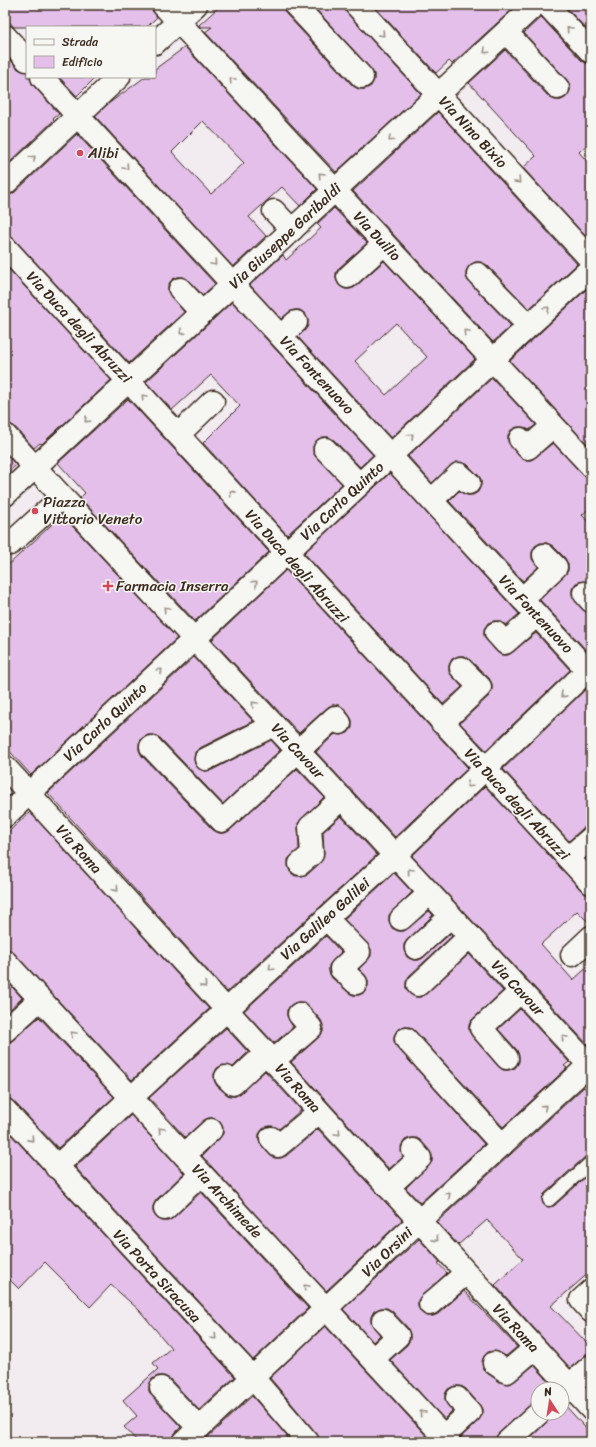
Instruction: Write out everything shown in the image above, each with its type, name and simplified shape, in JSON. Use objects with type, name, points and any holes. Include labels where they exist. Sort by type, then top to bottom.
[{"type":"street","name":"Via Duilio","points":[[163,5],[591,466]]},
{"type":"street","points":[[156,42],[196,5]]},
{"type":"street","points":[[295,5],[362,77]]},
{"type":"street","name":"Via Nino Bixio","points":[[356,5],[591,260]]},
{"type":"street","name":"Via Giuseppe Garibaldi","points":[[5,495],[535,5]]},
{"type":"street","points":[[547,5],[591,52]]},
{"type":"street","points":[[506,32],[558,88]]},
{"type":"street","points":[[5,36],[26,59]]},
{"type":"street","name":"Via Fontenuovo","points":[[43,78],[234,284],[288,329],[391,455],[522,599],[590,670]]},
{"type":"street","points":[[5,184],[118,78]]},
{"type":"street","points":[[274,211],[292,230]]},
{"type":"street","points":[[348,277],[384,244]]},
{"type":"street","name":"Via Duca degli Abruzzi","points":[[5,247],[179,434],[286,554],[591,883]]},
{"type":"street","name":"Via Carlo Quinto","points":[[5,816],[591,268]]},
{"type":"street","points":[[478,274],[529,326]]},
{"type":"street","points":[[180,289],[202,313]]},
{"type":"street","points":[[179,434],[213,401]]},
{"type":"street","points":[[520,439],[528,448],[553,426]]},
{"type":"street","name":"Via Cavour","points":[[5,435],[590,1065]]},
{"type":"street","points":[[325,449],[359,484]]},
{"type":"street","points":[[432,500],[459,474],[469,483]]},
{"type":"street","points":[[5,538],[10,544],[62,497]]},
{"type":"street","points":[[522,599],[556,567],[544,555]]},
{"type":"street","points":[[496,633],[505,643],[537,615]]},
{"type":"street","points":[[442,723],[480,688],[461,668]]},
{"type":"street","name":"Via Galileo Galilei","points":[[56,1167],[395,855],[590,670]]},
{"type":"street","points":[[151,747],[222,821],[335,716],[340,723]]},
{"type":"street","points":[[206,759],[274,725]]},
{"type":"street","name":"Via Roma","points":[[5,767],[535,1348],[560,1381]]},
{"type":"street","points":[[300,864],[312,854],[310,827],[342,798]]},
{"type":"street","points":[[568,858],[591,838]]},
{"type":"street","points":[[401,919],[430,893]]},
{"type":"street","points":[[416,948],[451,916]]},
{"type":"street","points":[[326,918],[359,952],[341,969],[356,983]]},
{"type":"street","points":[[418,985],[470,936]]},
{"type":"street","points":[[572,955],[591,937]]},
{"type":"street","name":"Via Archimede","points":[[5,961],[446,1439]]},
{"type":"street","points":[[508,1058],[481,1028],[521,991]]},
{"type":"street","points":[[5,1031],[40,999]]},
{"type":"street","points":[[226,1077],[232,1084],[311,1028],[299,1014]]},
{"type":"street","points":[[406,1039],[502,1145]]},
{"type":"street","name":"Via Orsini","points":[[191,1435],[419,1221],[590,1065]]},
{"type":"street","name":"Via Porta Siracusa","points":[[5,1110],[56,1167],[253,1378],[308,1442]]},
{"type":"street","points":[[271,1138],[278,1146],[319,1112]]},
{"type":"street","points":[[184,1155],[211,1130]]},
{"type":"street","points":[[388,1187],[420,1158],[413,1150]]},
{"type":"street","points":[[165,1209],[201,1174]]},
{"type":"street","points":[[430,1304],[466,1273]]},
{"type":"street","points":[[591,1291],[581,1300],[591,1311]]},
{"type":"street","points":[[372,1359],[398,1336],[383,1320]]},
{"type":"street","points":[[494,1363],[507,1372],[535,1348]]},
{"type":"street","points":[[570,1385],[591,1366]]},
{"type":"street","points":[[161,1388],[191,1435]]},
{"type":"street","name":"Via Roma","points":[[570,1392],[591,1409]]},
{"type":"street","points":[[446,1439],[470,1412],[457,1398]]},
{"type":"street","points":[[507,1442],[530,1421]]},
{"type":"lane","points":[[549,1200],[591,1162]]},
{"type":"building","points":[[5,5],[149,5],[157,17],[148,26],[14,27],[5,17]]},
{"type":"building","points":[[221,5],[283,5],[286,14],[353,86],[359,89],[365,89],[371,86],[374,80],[374,74],[371,69],[312,5],[344,5],[347,13],[421,94],[336,172],[205,32],[212,27],[200,27],[199,25]]},
{"type":"building","points":[[373,5],[517,5],[452,64],[449,61],[436,73]]},
{"type":"building","points":[[564,5],[591,5],[591,34]]},
{"type":"building","points":[[541,17],[582,61],[591,64],[591,141],[579,152],[591,166],[591,242],[523,168],[536,156],[469,83],[505,50],[549,97],[555,100],[561,100],[566,97],[570,91],[570,85],[567,80],[524,33]]},
{"type":"building","points":[[185,47],[317,189],[300,206],[282,187],[249,217],[266,236],[233,267],[95,116],[108,104],[144,78],[156,78],[156,68]],"holes":[[[203,121],[244,163],[211,194],[172,152]]]},
{"type":"building","points":[[9,58],[18,69],[26,72],[26,78],[30,78],[33,85],[59,114],[5,167],[5,61]]},
{"type":"building","points":[[60,78],[95,78],[77,96]]},
{"type":"building","points":[[438,112],[577,264],[529,309],[487,265],[481,262],[475,262],[470,265],[466,271],[466,277],[469,282],[511,326],[493,342],[353,191]]},
{"type":"building","points":[[77,134],[215,284],[203,295],[184,277],[178,277],[172,280],[168,285],[168,292],[184,312],[129,363],[14,239],[5,235],[5,196],[14,193]]},
{"type":"building","points":[[334,208],[367,243],[339,268],[336,273],[336,279],[339,285],[345,289],[350,289],[356,286],[384,261],[475,359],[391,438],[298,337],[308,326],[308,320],[305,314],[300,310],[294,310],[281,319],[250,285],[283,255],[286,260],[321,228],[317,224]],"holes":[[[396,323],[427,357],[386,395],[355,361]]]},
{"type":"building","points":[[5,265],[111,380],[42,444],[40,443],[34,448],[14,426],[5,423]]},
{"type":"building","points":[[591,285],[591,448],[510,361]]},
{"type":"building","points":[[232,302],[373,455],[360,467],[334,440],[329,437],[322,437],[317,440],[313,446],[313,452],[342,484],[287,535],[203,443],[240,406],[211,375],[172,410],[146,382]]},
{"type":"building","points":[[492,378],[536,425],[529,430],[524,427],[517,427],[511,430],[508,435],[508,442],[519,456],[524,460],[531,460],[553,443],[582,474],[591,478],[591,507],[582,515],[591,525],[591,583],[582,581],[576,583],[572,589],[572,595],[582,609],[591,613],[591,649],[588,652],[540,600],[568,571],[568,564],[565,558],[553,546],[547,543],[540,543],[535,546],[532,552],[532,559],[538,567],[523,581],[449,501],[459,491],[467,495],[473,495],[478,492],[481,485],[481,479],[477,474],[467,464],[456,462],[432,483],[408,456]]},
{"type":"building","points":[[128,399],[269,552],[195,621],[80,498],[85,493],[58,463]]},
{"type":"building","points":[[5,453],[16,465],[5,475]]},
{"type":"building","points":[[390,473],[519,614],[506,625],[500,621],[494,621],[488,623],[484,629],[484,636],[496,651],[501,655],[508,655],[536,633],[570,670],[486,750],[460,723],[489,696],[492,690],[492,684],[489,678],[465,656],[458,656],[452,659],[449,665],[449,672],[462,687],[443,704],[304,553]]},
{"type":"building","points":[[62,515],[177,638],[31,775],[5,746],[5,568]]},
{"type":"building","points":[[286,570],[468,768],[395,837],[316,752],[335,734],[342,735],[348,733],[352,728],[352,720],[345,709],[339,705],[332,705],[299,733],[212,640]]},
{"type":"building","points":[[194,657],[253,721],[195,752],[195,764],[199,769],[205,771],[212,770],[271,740],[280,750],[223,804],[160,738],[155,735],[148,735],[142,738],[139,743],[139,750],[142,756],[213,830],[219,833],[225,833],[230,830],[297,769],[324,797],[298,823],[299,849],[288,859],[290,872],[295,876],[308,874],[320,863],[324,853],[323,832],[341,816],[377,855],[227,992],[48,793]]},
{"type":"building","points":[[587,688],[591,692],[591,826],[583,828],[569,841],[503,769]]},
{"type":"building","points":[[485,786],[582,891],[591,895],[591,925],[577,911],[541,944],[573,980],[591,964],[591,1042],[588,1045],[412,856]]},
{"type":"building","points":[[30,812],[209,1009],[132,1080],[14,953],[5,949],[5,835]]},
{"type":"building","points":[[394,873],[412,892],[389,915],[389,921],[392,928],[398,931],[404,931],[429,911],[433,915],[404,944],[404,950],[407,957],[413,960],[419,960],[450,934],[452,936],[409,976],[406,982],[406,988],[409,993],[415,997],[421,997],[426,994],[469,954],[503,991],[473,1019],[469,1025],[469,1031],[472,1036],[498,1066],[503,1070],[509,1070],[515,1068],[519,1062],[517,1050],[498,1029],[520,1009],[569,1062],[564,1066],[567,1068],[503,1127],[415,1031],[410,1027],[404,1027],[397,1030],[394,1036],[394,1041],[397,1047],[484,1144],[420,1203],[406,1188],[432,1162],[432,1155],[422,1142],[417,1138],[405,1140],[401,1146],[403,1157],[389,1169],[291,1062],[323,1032],[321,1020],[304,1002],[297,1002],[291,1005],[287,1010],[287,1016],[293,1027],[274,1043],[244,1011],[326,936],[341,952],[329,965],[329,972],[332,978],[353,995],[359,995],[365,992],[368,986],[368,980],[359,969],[371,956],[371,949],[344,919]]},
{"type":"building","points":[[5,979],[22,998],[5,1014]]},
{"type":"building","points":[[39,1017],[114,1097],[58,1148],[14,1102],[5,1098],[5,1043],[13,1040]]},
{"type":"building","points":[[226,1028],[248,1052],[233,1067],[223,1065],[217,1068],[214,1074],[214,1080],[217,1086],[229,1096],[236,1096],[265,1071],[301,1110],[279,1129],[269,1126],[263,1129],[259,1134],[259,1141],[269,1154],[274,1158],[286,1156],[318,1129],[402,1220],[326,1291],[202,1156],[223,1134],[223,1128],[220,1122],[214,1118],[208,1118],[185,1137],[149,1098]]},
{"type":"building","points":[[584,1087],[591,1094],[591,1155],[586,1156],[544,1194],[542,1201],[546,1207],[554,1206],[591,1172],[591,1271],[551,1306],[591,1347],[591,1351],[570,1368],[495,1285],[523,1259],[487,1220],[458,1245],[437,1222]]},
{"type":"building","points":[[131,1115],[184,1173],[156,1200],[153,1206],[153,1212],[156,1217],[162,1221],[168,1221],[201,1192],[308,1308],[253,1360],[75,1167]]},
{"type":"building","points":[[5,1128],[235,1377],[199,1410],[170,1379],[164,1376],[158,1376],[152,1379],[149,1385],[149,1391],[152,1396],[181,1427],[175,1433],[172,1442],[138,1442],[124,1427],[137,1416],[123,1400],[158,1369],[153,1363],[171,1348],[139,1310],[111,1285],[90,1307],[45,1262],[19,1289],[5,1275]]},
{"type":"building","points":[[419,1239],[440,1262],[438,1263],[447,1273],[418,1300],[418,1307],[421,1312],[426,1316],[438,1314],[464,1291],[517,1347],[506,1356],[495,1351],[488,1352],[484,1356],[482,1362],[483,1369],[500,1382],[510,1384],[534,1365],[548,1381],[530,1381],[530,1405],[499,1433],[495,1442],[461,1442],[460,1438],[478,1421],[482,1415],[482,1409],[479,1404],[466,1389],[461,1386],[455,1386],[448,1389],[445,1394],[445,1400],[452,1411],[444,1419],[390,1360],[407,1345],[410,1340],[410,1334],[407,1327],[392,1311],[387,1308],[381,1308],[374,1311],[371,1317],[371,1323],[380,1335],[373,1342],[343,1309]]},
{"type":"building","points":[[325,1326],[432,1442],[320,1442],[317,1434],[270,1378]]},
{"type":"building","points":[[252,1396],[292,1442],[202,1442],[208,1437]]},
{"type":"building","points":[[570,1411],[591,1434],[591,1442],[526,1442],[547,1422],[570,1421]]},
{"type":"place","name":"Alibi","points":[[80,153]]},
{"type":"place","name":"Piazza Vittorio Veneto","points":[[35,511]]},
{"type":"place","name":"Farmacia Inserra","points":[[108,586]]}]
